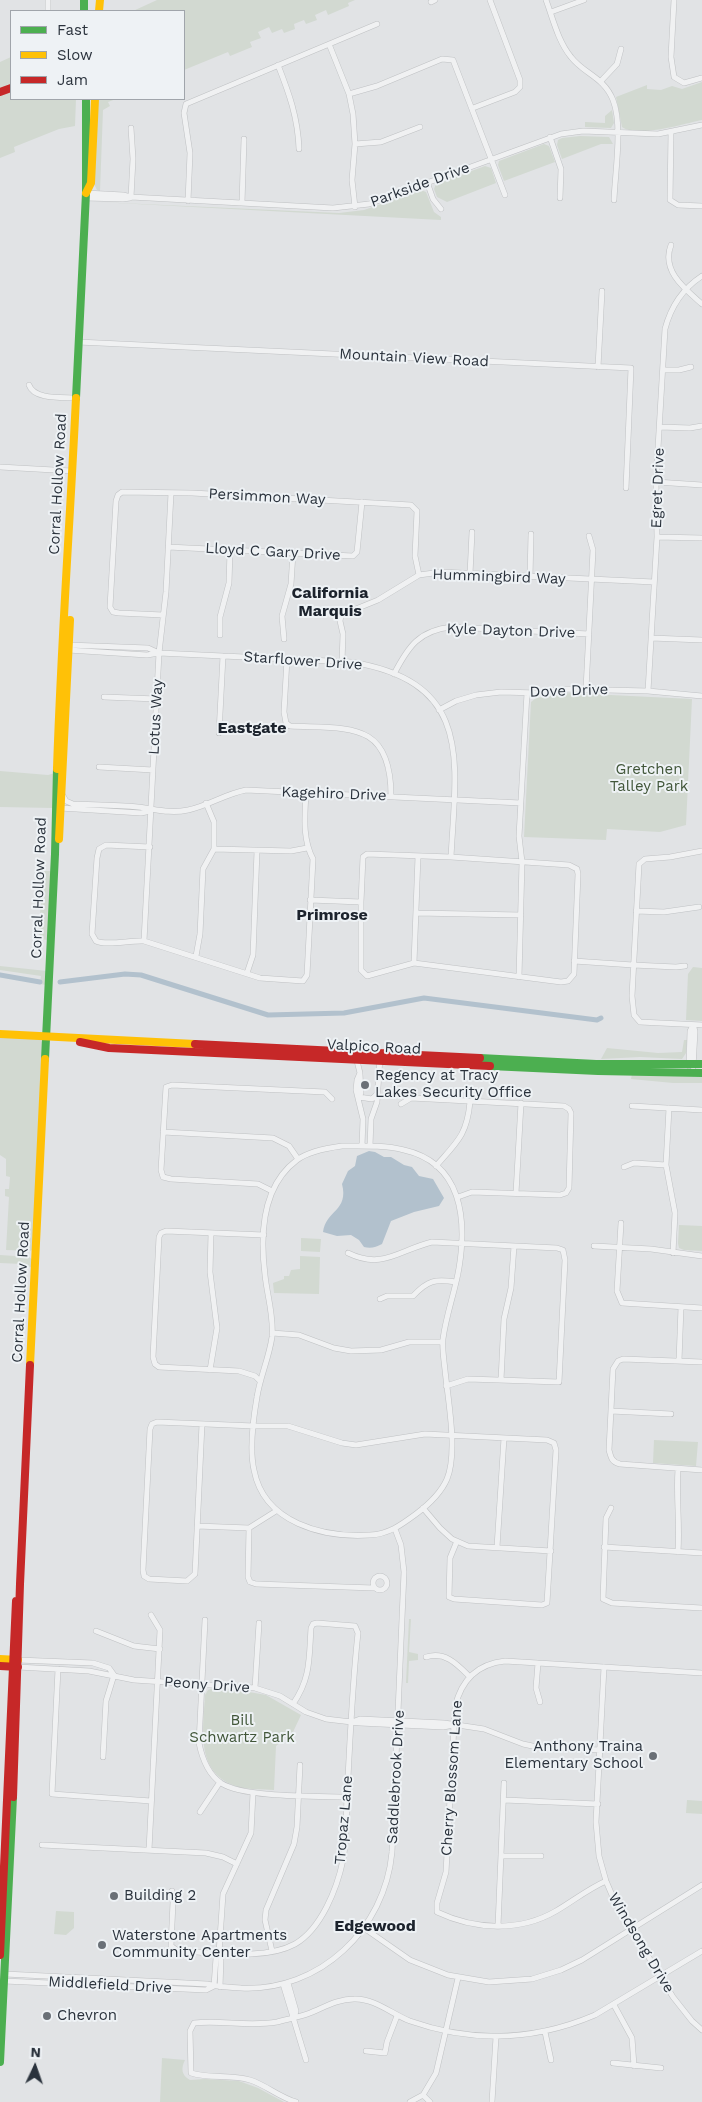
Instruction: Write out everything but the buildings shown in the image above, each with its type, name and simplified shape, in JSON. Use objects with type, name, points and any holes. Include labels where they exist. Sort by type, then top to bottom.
[{"type":"main road","name":"Corral Hollow Road","points":[[0,2062],[15,1664],[14,1618],[20,1584],[47,1036],[58,743],[71,590],[68,571],[86,195],[86,100]]},
{"type":"main road","name":"Corral Hollow Road","points":[[86,195],[91,183],[95,100]]},
{"type":"main road","points":[[55,854],[59,840],[62,793],[67,647]]},
{"type":"main road","name":"Valpico Road","points":[[0,1034],[355,1051],[380,1057]]},
{"type":"main road","name":"Valpico Road","points":[[47,1036],[52,1039],[84,1042],[109,1048],[357,1060],[380,1057],[601,1064],[691,1068],[702,1073]]},
{"type":"main road","name":"Valpico Road","points":[[691,1068],[702,1064]]},
{"type":"main road","points":[[0,1659],[15,1664]]},
{"type":"main road","name":"Corral Hollow Road","points":[[0,1955],[15,1664]]},
{"type":"main road","points":[[0,1666],[15,1664]]},
{"type":"street","points":[[473,108],[515,92],[520,87],[520,80],[490,0]]},
{"type":"street","points":[[546,0],[562,41],[572,58],[601,81],[612,98],[615,107],[617,133],[614,200]]},
{"type":"street","points":[[551,12],[584,0]]},
{"type":"street","points":[[674,0],[671,57],[673,74],[680,82],[702,78]]},
{"type":"street","points":[[188,201],[190,153],[184,107],[190,102],[377,24]]},
{"type":"street","points":[[330,44],[349,94],[354,124],[355,144],[352,180],[355,207]]},
{"type":"street","points":[[601,81],[617,64],[621,49]]},
{"type":"street","points":[[349,94],[377,86],[442,59],[450,58],[456,63],[505,195]]},
{"type":"street","points":[[278,65],[293,105],[300,149]]},
{"type":"street","name":"Parkside Drive","points":[[86,195],[123,195],[188,201],[333,208],[355,207],[369,204],[550,137],[576,132],[652,134],[702,125]]},
{"type":"street","points":[[355,144],[381,142],[420,127]]},
{"type":"street","points":[[131,128],[133,159],[131,197]]},
{"type":"street","points":[[671,132],[669,198],[671,203],[678,206],[702,206]]},
{"type":"street","points":[[550,137],[561,169],[560,198]]},
{"type":"street","points":[[242,203],[244,138]]},
{"type":"street","points":[[427,182],[433,199],[441,209]]},
{"type":"street","points":[[671,245],[668,256],[673,274],[685,289],[702,304]]},
{"type":"street","points":[[685,289],[702,276]]},
{"type":"street","name":"Egret Drive","points":[[648,692],[664,337],[668,318],[685,289]]},
{"type":"street","points":[[598,366],[602,292]]},
{"type":"street","name":"Mountain View Road","points":[[78,342],[631,368],[626,488]]},
{"type":"street","points":[[663,370],[679,370],[691,367]]},
{"type":"street","points":[[29,385],[31,390],[38,395],[76,398]]},
{"type":"street","points":[[660,427],[690,428],[702,426]]},
{"type":"street","points":[[0,467],[72,471]]},
{"type":"street","points":[[656,482],[702,484]]},
{"type":"street","name":"Persimmon Way","points":[[163,615],[119,613],[112,610],[110,603],[116,501],[120,493],[126,491],[362,502],[414,507],[417,511],[415,562],[419,575]]},
{"type":"street","name":"Lotus Way","points":[[144,940],[159,653],[171,493]]},
{"type":"street","name":"Lloyd C Gary Drive","points":[[168,547],[356,555],[359,545],[362,502]]},
{"type":"street","points":[[470,574],[472,532]]},
{"type":"street","points":[[530,577],[531,534]]},
{"type":"street","points":[[586,689],[593,550],[589,536]]},
{"type":"street","points":[[656,536],[702,538]]},
{"type":"street","points":[[220,635],[220,617],[229,584],[230,551]]},
{"type":"street","points":[[284,638],[282,616],[291,584],[293,553]]},
{"type":"street","name":"Hummingbird Way","points":[[342,662],[343,634],[340,621],[342,615],[378,600],[419,575],[441,572],[654,582]]},
{"type":"street","name":"Kyle Dayton Drive","points":[[394,674],[411,645],[427,632],[439,628],[452,627],[589,634]]},
{"type":"street","points":[[651,638],[702,640]]},
{"type":"street","name":"Starflower Drive","points":[[67,647],[147,655],[159,653],[342,662],[373,666],[394,674],[422,691],[439,710],[448,727],[454,748],[456,769],[451,857]]},
{"type":"street","points":[[219,733],[223,656]]},
{"type":"street","points":[[287,659],[284,712],[286,723],[290,726],[344,728],[365,734],[381,748],[386,759],[391,778],[391,796]]},
{"type":"street","name":"Dove Drive","points":[[439,710],[456,701],[476,695],[501,692],[527,693],[586,689],[702,696]]},
{"type":"street","points":[[519,977],[522,862],[519,836],[527,693]]},
{"type":"street","points":[[104,697],[157,699]]},
{"type":"street","points":[[58,743],[58,802],[61,809],[141,813],[151,811]]},
{"type":"street","points":[[99,766],[153,770]]},
{"type":"street","name":"Kagehiro Drive","points":[[151,811],[187,810],[234,792],[246,790],[521,803]]},
{"type":"street","points":[[150,848],[106,845],[100,847],[96,858],[93,939],[98,943],[144,940],[260,978],[303,981],[307,975],[312,859],[307,848],[304,825],[306,792]]},
{"type":"street","points":[[62,793],[66,801],[73,804],[140,807],[151,811]]},
{"type":"street","points":[[196,956],[200,934],[203,869],[214,849],[214,822],[206,803]]},
{"type":"street","points":[[214,849],[291,851],[307,848]]},
{"type":"street","points":[[247,973],[253,955],[257,851]]},
{"type":"street","points":[[702,851],[641,861],[638,867],[632,996],[636,1020],[702,1025]]},
{"type":"street","points":[[367,854],[418,856],[570,865],[577,870],[574,974],[568,981],[561,982],[414,963],[367,976],[363,974],[361,970],[361,902],[364,856],[367,854]]},
{"type":"street","points":[[414,963],[418,856]]},
{"type":"street","points":[[310,900],[361,902]]},
{"type":"street","points":[[636,911],[664,912],[698,907]]},
{"type":"street","points":[[416,913],[521,915]]},
{"type":"street","points":[[574,961],[685,966]]},
{"type":"street","points":[[691,1068],[695,1031],[693,1025]]},
{"type":"street","points":[[355,1051],[360,1074],[356,1080],[356,1093],[359,1097],[366,1146]]},
{"type":"street","points":[[366,1146],[371,1118],[377,1102],[380,1057]]},
{"type":"street","points":[[272,1191],[258,1184],[171,1180],[163,1177],[161,1170],[166,1087],[172,1085],[325,1092],[332,1098]]},
{"type":"street","points":[[359,1097],[372,1099],[378,1093]]},
{"type":"street","points":[[401,1104],[410,1098],[520,1103],[569,1108],[571,1113],[569,1188],[566,1193],[560,1195],[472,1192],[458,1197]]},
{"type":"street","points":[[436,1166],[463,1134],[468,1120],[470,1102]]},
{"type":"street","points":[[516,1193],[520,1103]]},
{"type":"street","points":[[632,1106],[702,1110]]},
{"type":"street","points":[[669,1108],[666,1165],[675,1213],[673,1253]]},
{"type":"street","points":[[163,1132],[273,1138],[289,1146],[298,1159]]},
{"type":"street","points":[[366,1146],[415,1153],[436,1166],[458,1197],[461,1209],[461,1243],[456,1282],[442,1342],[452,1445],[447,1479],[430,1503],[395,1529],[383,1534],[334,1534],[311,1530],[276,1511],[264,1495],[254,1471],[254,1426],[260,1381],[268,1356],[272,1333],[265,1278],[264,1235],[267,1205],[272,1191],[279,1179],[298,1159],[327,1148],[366,1146]]},
{"type":"street","points":[[624,1167],[634,1163],[666,1165]]},
{"type":"street","points":[[622,1223],[617,1291],[622,1303],[702,1308]]},
{"type":"street","points":[[260,1381],[248,1372],[159,1367],[154,1364],[153,1357],[159,1247],[162,1233],[166,1231],[264,1235]]},
{"type":"street","points":[[210,1370],[217,1328],[210,1272],[211,1233]]},
{"type":"street","points":[[348,1253],[361,1259],[389,1258],[418,1245],[432,1242],[557,1248],[563,1250],[565,1260],[559,1382],[468,1379],[446,1386]]},
{"type":"street","points":[[500,1380],[504,1327],[511,1288],[514,1246]]},
{"type":"street","points":[[594,1246],[651,1249],[702,1256]]},
{"type":"street","points":[[380,1299],[387,1296],[413,1296],[430,1282],[444,1280],[456,1282]]},
{"type":"street","points":[[679,1361],[681,1307]]},
{"type":"street","points":[[272,1333],[299,1335],[351,1352],[380,1350],[409,1342],[442,1342]]},
{"type":"street","points":[[702,1362],[623,1359],[618,1361],[613,1369],[609,1450],[615,1463],[702,1470]]},
{"type":"street","points":[[611,1411],[671,1414]]},
{"type":"street","points":[[202,1424],[195,1574],[192,1579],[187,1581],[149,1579],[144,1576],[143,1570],[149,1448],[150,1429],[152,1424],[157,1422],[293,1427],[342,1443],[356,1445],[425,1434],[547,1440],[554,1443],[556,1450],[547,1603],[542,1605],[454,1600],[449,1597],[450,1558],[456,1541]]},
{"type":"street","points":[[497,1547],[504,1438]]},
{"type":"street","points":[[678,1469],[676,1498],[680,1524],[678,1552]]},
{"type":"street","points":[[423,1508],[440,1528],[456,1541],[468,1546],[551,1551]]},
{"type":"street","points":[[611,1508],[606,1518],[603,1599],[608,1602],[702,1608]]},
{"type":"street","points":[[197,1526],[249,1528],[276,1511]]},
{"type":"street","points":[[249,1528],[248,1577],[250,1582],[276,1585],[374,1588]]},
{"type":"street","name":"Saddlebrook Drive","points":[[364,1928],[380,1900],[389,1871],[398,1723],[404,1572],[401,1544],[395,1529]]},
{"type":"street","points":[[604,1547],[702,1554]]},
{"type":"street","points":[[149,1850],[150,1801],[160,1649],[160,1630],[151,1615]]},
{"type":"street","points":[[205,1620],[201,1750],[202,1757],[211,1772],[220,1782],[242,1792],[347,1797]]},
{"type":"street","name":"Tropaz Lane","points":[[172,1891],[171,1946],[174,1950],[252,1954],[272,1951],[294,1944],[308,1934],[318,1921],[336,1884],[343,1862],[357,1628],[351,1625],[317,1622],[313,1624],[310,1628],[308,1672],[301,1692],[293,1704]]},
{"type":"street","points":[[254,1688],[259,1623]]},
{"type":"street","points":[[96,1631],[134,1646],[160,1649]]},
{"type":"street","points":[[426,1657],[436,1655],[446,1658],[470,1676]]},
{"type":"street","name":"Cherry Blossom Lane","points":[[498,1926],[475,1924],[455,1919],[438,1912],[436,1909],[446,1872],[455,1707],[458,1693],[470,1676],[483,1666],[497,1662],[702,1673]]},
{"type":"street","points":[[538,1663],[536,1688],[540,1702]]},
{"type":"street","name":"Peony Drive","points":[[15,1664],[114,1675],[134,1680],[254,1688],[266,1690],[315,1716],[352,1722],[398,1723],[443,1727],[454,1725],[484,1728],[524,1744],[538,1747],[600,1750]]},
{"type":"street","name":"Peony Drive","points":[[15,1664],[93,1664],[109,1668],[114,1675]]},
{"type":"street","name":"Windsong Drive","points":[[604,1667],[596,1835],[606,1882],[615,1902],[660,1976],[682,2009],[702,2030]]},
{"type":"street","points":[[58,1669],[52,1794],[150,1801]]},
{"type":"street","points":[[103,1757],[106,1701],[114,1675]]},
{"type":"street","points":[[272,1951],[265,1920],[266,1910],[294,1844],[300,1765]]},
{"type":"street","points":[[200,1812],[220,1782]]},
{"type":"street","points":[[504,1783],[498,1926],[524,1924],[546,1916],[606,1882]]},
{"type":"street","points":[[217,1986],[221,1958],[219,1953],[223,1894],[250,1833],[253,1793]]},
{"type":"street","points":[[504,1800],[598,1804]]},
{"type":"street","points":[[42,1845],[206,1852],[237,1864]]},
{"type":"street","points":[[501,1856],[541,1856]]},
{"type":"street","points":[[364,1928],[410,1960],[425,1967],[458,1978],[507,1982],[545,1976],[582,1960],[702,1885]]},
{"type":"street","name":"Middlefield Drive","points":[[2,1977],[206,1990],[217,1986],[256,1988],[285,1983],[303,1977],[331,1961],[364,1928]]},
{"type":"street","points":[[296,2102],[282,2097],[251,2080],[191,2073],[190,2031],[194,2023],[257,2024],[294,2018],[343,2000],[354,1998],[374,2003],[397,2016],[447,2032],[496,2037],[545,2032],[577,2023],[614,2005],[702,1951]]},
{"type":"street","points":[[410,2102],[424,2094],[436,2073],[458,1978]]},
{"type":"street","points":[[285,1983],[296,2011],[294,2018],[306,2060]]},
{"type":"street","points":[[614,2005],[632,2038],[634,2066]]},
{"type":"street","points":[[366,2051],[385,2053],[397,2016]]},
{"type":"street","points":[[545,2032],[552,2060]]},
{"type":"street","points":[[492,2102],[496,2037]]},
{"type":"street","points":[[612,2063],[661,2068]]},
{"type":"street","points":[[424,2094],[430,2102]]},
{"type":"green space","points":[[157,0],[355,0],[348,3],[349,6],[328,15],[326,10],[315,15],[317,20],[306,24],[304,20],[294,24],[295,29],[284,33],[282,29],[272,33],[269,27],[258,32],[261,38],[250,42],[252,47],[230,56],[228,52],[185,70],[185,10],[135,10]]},
{"type":"green space","points":[[10,57],[10,85],[0,89],[0,62]]},
{"type":"green space","points":[[702,82],[702,120],[649,131],[629,130],[622,127],[616,97],[647,85],[647,89],[661,90],[672,86],[682,89]]},
{"type":"green space","points":[[10,89],[10,100],[76,100],[75,126],[59,129],[14,147],[15,152],[0,158],[0,94]]},
{"type":"green space","points":[[98,100],[113,100],[108,102],[110,106],[103,110],[100,191],[97,190],[94,184]]},
{"type":"green space","points":[[612,110],[614,123],[611,128],[585,127],[585,122],[605,123],[605,116]]},
{"type":"green space","points":[[580,136],[609,137],[613,144],[601,144],[562,159],[557,145],[558,140]]},
{"type":"green space","points":[[544,144],[549,146],[555,162],[504,181],[498,165],[499,161]]},
{"type":"green space","points":[[485,166],[491,168],[496,183],[447,202],[437,197],[434,189],[436,184]]},
{"type":"green space","points":[[421,190],[426,192],[434,212],[441,217],[441,220],[98,202],[339,213],[364,210]]},
{"type":"green space","name":"Gretchen Talley Park","points":[[570,693],[692,699],[686,825],[660,832],[607,829],[606,840],[524,837],[531,702],[536,698]]},
{"type":"green space","points":[[0,771],[48,775],[55,773],[53,808],[0,807]]},
{"type":"green space","points":[[42,871],[52,871],[48,940],[39,939]]},
{"type":"green space","points":[[0,966],[47,971],[47,985],[40,984],[41,976],[0,970]]},
{"type":"green space","points":[[693,967],[702,968],[702,1021],[686,1020],[688,974]]},
{"type":"green space","points":[[0,1036],[39,1038],[42,1042],[34,1249],[30,1251],[6,1250],[9,1197],[5,1196],[5,1189],[9,1189],[10,1177],[6,1176],[6,1159],[0,1155]]},
{"type":"green space","points":[[684,1040],[687,1040],[686,1053],[682,1059],[640,1057],[601,1059],[607,1048],[658,1053],[682,1052]]},
{"type":"green space","points":[[632,1074],[702,1077],[702,1083],[673,1083],[631,1079]]},
{"type":"green space","points":[[679,1225],[702,1226],[702,1251],[679,1248]]},
{"type":"green space","points":[[301,1238],[321,1239],[320,1252],[301,1251]]},
{"type":"green space","points":[[0,1255],[29,1257],[33,1260],[33,1268],[22,1264],[0,1263]]},
{"type":"green space","points":[[300,1256],[320,1257],[319,1294],[274,1293],[273,1283],[284,1279],[284,1276],[289,1276],[291,1270],[300,1269]]},
{"type":"green space","points":[[654,1440],[698,1442],[696,1466],[653,1463]]},
{"type":"green space","points":[[409,1619],[411,1619],[409,1652],[418,1654],[418,1660],[409,1661],[408,1683],[406,1683]]},
{"type":"green space","name":"Bill Schwartz Park","points":[[211,1689],[266,1695],[301,1715],[293,1732],[276,1746],[274,1790],[239,1787],[225,1781],[208,1762],[203,1736],[203,1722],[205,1695]]},
{"type":"green space","points":[[687,1800],[702,1801],[702,1814],[686,1813]]},
{"type":"green space","points":[[56,1911],[74,1912],[74,1928],[66,1935],[54,1934]]},
{"type":"green space","points":[[162,2058],[185,2060],[183,2071],[190,2080],[239,2081],[258,2088],[284,2102],[160,2102]]},
{"type":"water","points":[[369,1151],[384,1157],[391,1157],[404,1165],[412,1167],[419,1176],[433,1179],[444,1198],[439,1206],[414,1212],[391,1221],[382,1244],[369,1248],[364,1247],[359,1240],[351,1235],[337,1236],[323,1232],[328,1219],[340,1205],[343,1193],[342,1184],[348,1171],[355,1166],[357,1156]]},
{"type":"waterway","points":[[60,982],[125,974],[141,975],[268,1015],[344,1013],[424,998],[597,1020],[601,1018]]},
{"type":"waterway","points":[[0,975],[40,982]]},
{"type":"traffic: fast","points":[[84,0],[84,10]]},
{"type":"traffic: fast","points":[[76,398],[86,193],[86,100]]},
{"type":"traffic: fast","points":[[45,1059],[55,854],[57,769]]},
{"type":"traffic: fast","points":[[480,1058],[596,1064],[702,1064]]},
{"type":"traffic: fast","points":[[490,1066],[702,1073]]},
{"type":"traffic: fast","points":[[0,2062],[13,1797]]},
{"type":"traffic: slow","points":[[99,10],[100,0]]},
{"type":"traffic: slow","points":[[86,193],[91,183],[95,100]]},
{"type":"traffic: slow","points":[[57,769],[76,398]]},
{"type":"traffic: slow","points":[[59,839],[70,620]]},
{"type":"traffic: slow","points":[[0,1034],[195,1044]]},
{"type":"traffic: slow","points":[[30,1365],[45,1059]]},
{"type":"traffic: slow","points":[[0,1659],[18,1660]]},
{"type":"traffic: jam","points":[[0,92],[10,88]]},
{"type":"traffic: jam","points":[[80,1042],[109,1048],[490,1066]]},
{"type":"traffic: jam","points":[[195,1044],[480,1058]]},
{"type":"traffic: jam","points":[[13,1797],[30,1365]]},
{"type":"traffic: jam","points":[[0,1955],[16,1601]]},
{"type":"traffic: jam","points":[[0,1666],[18,1667]]},
{"type":"place","name":"Regency at Tracy Lakes Security Office","points":[[365,1085]]},
{"type":"place","name":"Anthony Traina Elementary School","points":[[653,1756]]},
{"type":"place","name":"Building 2","points":[[114,1896]]},
{"type":"place","name":"Waterstone Apartments Community Center","points":[[102,1945]]},
{"type":"place","name":"Chevron","points":[[47,2016]]},
{"type":"district","name":"California Marquis","points":[[330,602]]},
{"type":"district","name":"Eastgate","points":[[252,728]]},
{"type":"district","name":"Primrose","points":[[332,915]]},
{"type":"district","name":"Edgewood","points":[[375,1926]]}]
